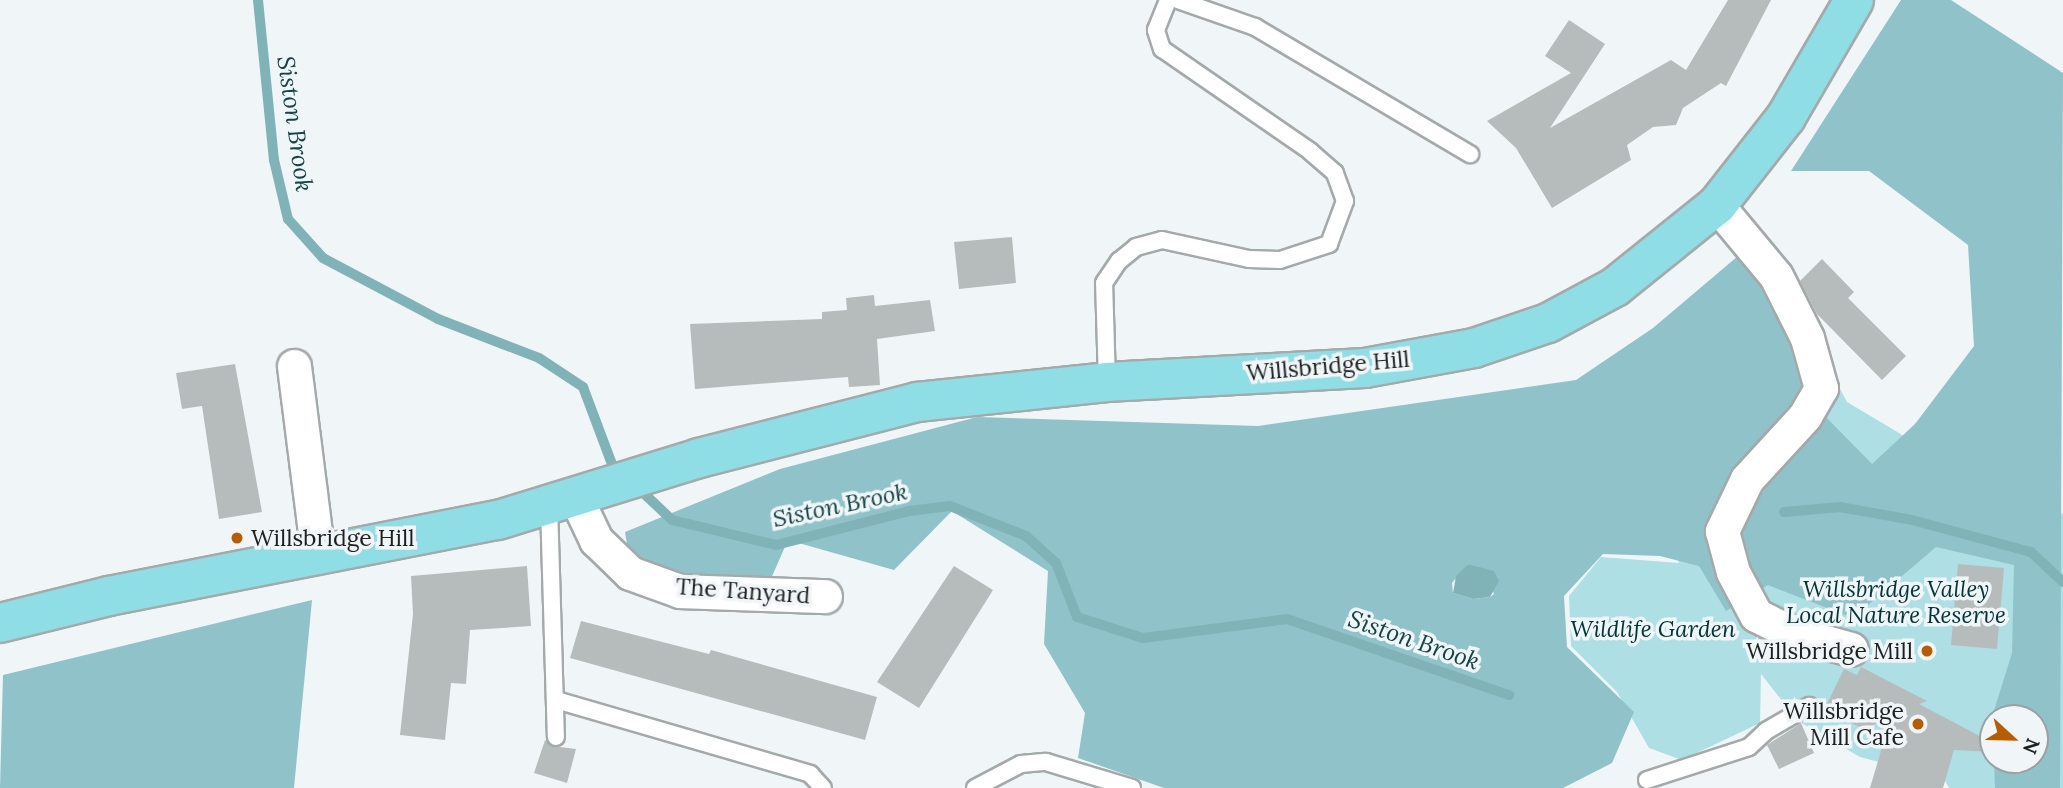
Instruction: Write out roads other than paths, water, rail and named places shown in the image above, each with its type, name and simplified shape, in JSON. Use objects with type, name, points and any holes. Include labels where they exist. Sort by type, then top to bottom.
[{"type":"main road","name":"Willsbridge Hill","points":[[0,624],[109,596],[498,520],[699,458],[917,402],[1107,382],[1366,368],[1474,348],[1548,323],[1615,287],[1717,205],[1786,117],[1854,0]]},
{"type":"street","points":[[1717,205],[1776,276],[1807,338],[1821,388],[1805,416],[1747,480],[1727,521],[1723,531],[1733,572],[1756,615],[1792,633],[1851,649]]},
{"type":"street","points":[[294,366],[318,556]]},
{"type":"street","name":"The Tanyard","points":[[579,496],[596,540],[630,573],[680,591],[825,596]]},
{"type":"lane","points":[[1107,382],[1104,283],[1119,261],[1136,247],[1162,240],[1249,259],[1280,260],[1329,244],[1345,201],[1335,173],[1310,151],[1162,50],[1156,30],[1168,0]]},
{"type":"lane","points":[[1178,0],[1255,27],[1470,154]]},
{"type":"lane","points":[[556,737],[556,700],[579,496]]},
{"type":"lane","points":[[556,700],[810,774],[824,788]]},
{"type":"lane","points":[[1647,780],[1749,747],[1766,731],[1809,706]]},
{"type":"lane","points":[[975,788],[1021,764],[1045,762],[1132,788]]},
{"type":"waterway","name":"Siston Brook","points":[[258,0],[274,160],[288,219],[323,258],[438,319],[539,358],[583,387],[612,464],[623,474]]},
{"type":"waterway","name":"Siston Brook","points":[[635,485],[672,520],[776,545],[909,511],[950,506],[1026,536],[1056,563],[1077,617],[1143,638],[1287,619],[1509,695]]},
{"type":"waterway","name":"Siston Brook","points":[[1784,512],[1840,507],[1912,520],[2031,552],[2063,582]]},
{"type":"place","name":"Willsbridge Hill","points":[[237,538]]},
{"type":"place","name":"Willsbridge Mill","points":[[1927,651]]},
{"type":"place","name":"Willsbridge Mill Cafe","points":[[1918,724]]},
{"type":"park label","name":"Willsbridge Valley Local Nature Reserve","points":[[1896,602]]},
{"type":"park label","name":"Wildlife Garden","points":[[1653,629]]}]
